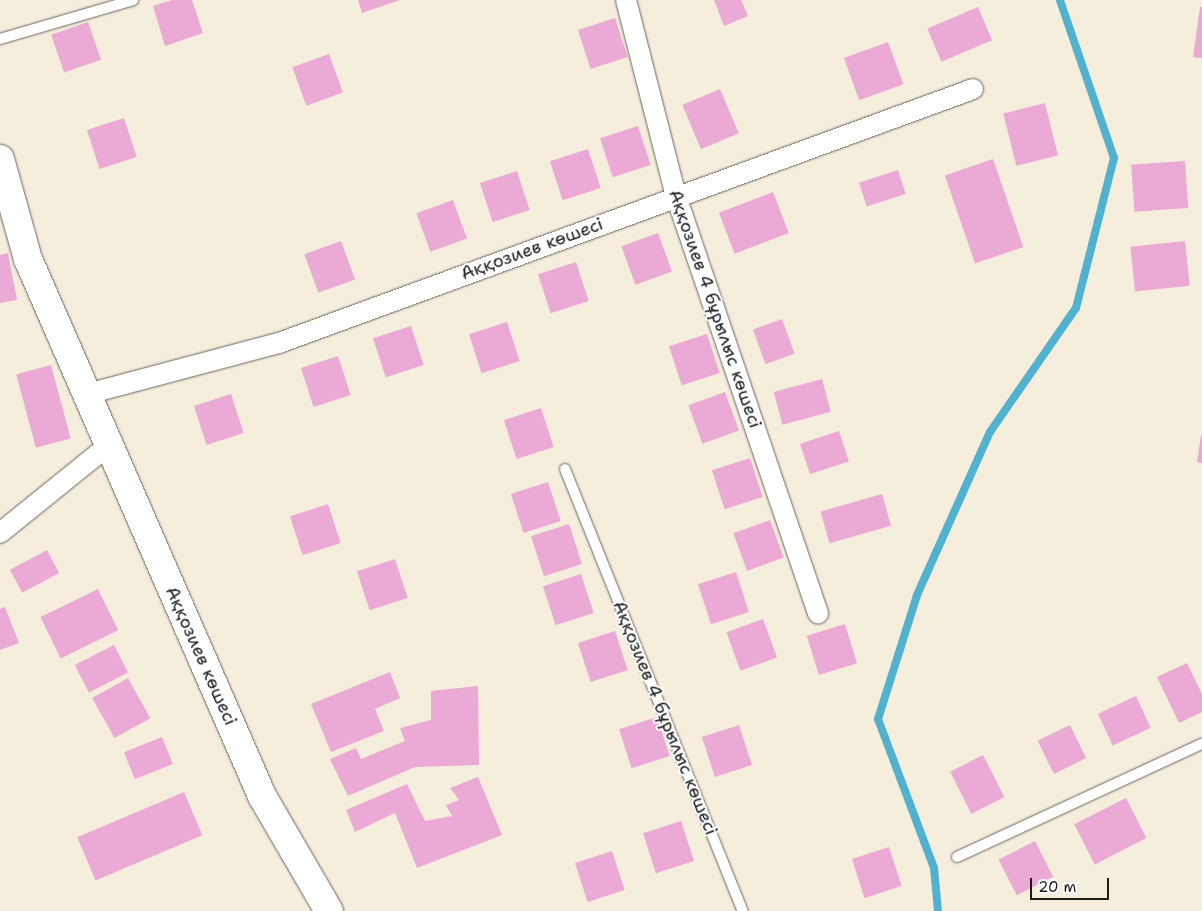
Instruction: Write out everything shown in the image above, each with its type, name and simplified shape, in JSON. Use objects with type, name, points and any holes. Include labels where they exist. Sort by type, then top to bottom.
[{"type":"main road","name":"Аққозиев көшесі","points":[[0,159],[28,259],[262,796],[329,911]]},
{"type":"street","name":"Аққозиев 4 бұрылыс көшесі","points":[[626,0],[676,196],[818,613]]},
{"type":"street","name":"Аққозиев көшесі","points":[[87,394],[279,343],[676,196],[973,89]]},
{"type":"street","points":[[0,533],[109,445]]},
{"type":"lane","points":[[0,39],[134,0]]},
{"type":"lane","name":"Аққозиев 4 бұрылыс көшесі","points":[[565,469],[743,911]]},
{"type":"lane","points":[[957,857],[1202,744]]},
{"type":"building","points":[[172,0],[192,0],[203,33],[165,46],[153,6]]},
{"type":"building","points":[[358,0],[400,0],[362,13]]},
{"type":"building","points":[[714,0],[741,0],[748,16],[724,26]]},
{"type":"building","points":[[978,7],[992,40],[941,62],[927,28]]},
{"type":"building","points":[[1200,7],[1202,7],[1202,58],[1193,57]]},
{"type":"building","points":[[615,18],[628,57],[591,69],[578,30]]},
{"type":"building","points":[[88,22],[101,60],[64,73],[51,35]]},
{"type":"building","points":[[888,42],[903,84],[859,100],[844,58]]},
{"type":"building","points":[[329,54],[343,93],[306,106],[292,67]]},
{"type":"building","points":[[720,89],[739,133],[701,149],[682,105]]},
{"type":"building","points":[[1045,103],[1058,155],[1016,166],[1003,113]]},
{"type":"building","points":[[124,118],[137,157],[100,169],[87,130]]},
{"type":"building","points":[[638,126],[651,165],[613,177],[600,138]]},
{"type":"building","points":[[588,149],[601,188],[563,200],[550,161]]},
{"type":"building","points":[[993,159],[1023,247],[975,264],[945,176]]},
{"type":"building","points":[[1185,161],[1188,208],[1134,212],[1131,165]]},
{"type":"building","points":[[898,170],[906,194],[867,206],[859,183]]},
{"type":"building","points":[[517,171],[530,210],[493,222],[480,183]]},
{"type":"building","points":[[773,192],[789,233],[735,254],[719,213]]},
{"type":"building","points":[[453,200],[467,239],[430,252],[416,213]]},
{"type":"building","points":[[658,233],[672,272],[635,285],[621,246]]},
{"type":"building","points":[[341,241],[355,280],[318,293],[304,254]]},
{"type":"building","points":[[1185,241],[1190,286],[1135,292],[1130,247]]},
{"type":"building","points":[[8,253],[17,300],[0,303],[0,255]]},
{"type":"building","points":[[576,262],[589,301],[551,313],[538,274]]},
{"type":"building","points":[[782,319],[795,354],[766,364],[753,330]]},
{"type":"building","points":[[507,322],[520,361],[482,373],[469,334]]},
{"type":"building","points":[[411,326],[424,365],[386,377],[373,338]]},
{"type":"building","points":[[707,334],[720,373],[682,385],[669,346]]},
{"type":"building","points":[[338,356],[351,395],[314,407],[301,368]]},
{"type":"building","points":[[51,365],[71,438],[36,448],[16,374]]},
{"type":"building","points":[[822,379],[831,412],[783,425],[774,392]]},
{"type":"building","points":[[725,392],[739,431],[702,444],[688,405]]},
{"type":"building","points":[[231,394],[244,433],[207,445],[194,406]]},
{"type":"building","points":[[541,408],[554,447],[517,459],[504,420]]},
{"type":"building","points":[[839,431],[849,461],[810,474],[800,444]]},
{"type":"building","points":[[1202,436],[1202,463],[1197,462]]},
{"type":"building","points":[[750,458],[763,497],[725,509],[712,470]]},
{"type":"building","points":[[548,482],[561,521],[524,533],[511,494]]},
{"type":"building","points":[[882,494],[891,526],[830,543],[820,512]]},
{"type":"building","points":[[328,504],[341,543],[303,555],[290,516]]},
{"type":"building","points":[[770,520],[784,558],[747,571],[733,533]]},
{"type":"building","points":[[569,524],[582,564],[544,576],[531,536]]},
{"type":"building","points":[[47,550],[59,573],[22,593],[10,570]]},
{"type":"building","points":[[395,559],[408,598],[370,610],[357,571]]},
{"type":"building","points":[[736,572],[749,612],[711,624],[698,584]]},
{"type":"building","points":[[581,574],[594,613],[556,625],[543,586]]},
{"type":"building","points":[[98,589],[118,630],[61,658],[40,617]]},
{"type":"building","points":[[5,607],[19,643],[0,650],[0,609]]},
{"type":"building","points":[[763,619],[777,658],[740,671],[726,632]]},
{"type":"building","points":[[845,624],[857,663],[819,675],[807,636]]},
{"type":"building","points":[[615,631],[628,670],[591,682],[578,643]]},
{"type":"building","points":[[114,645],[128,673],[89,693],[75,665]]},
{"type":"building","points":[[1187,663],[1202,694],[1202,712],[1179,723],[1157,677]]},
{"type":"building","points":[[390,672],[400,698],[375,709],[384,731],[331,752],[311,704]]},
{"type":"building","points":[[128,678],[150,718],[114,738],[92,698]]},
{"type":"building","points":[[478,686],[479,765],[415,767],[348,796],[330,759],[356,748],[361,759],[405,741],[400,728],[431,720],[431,691]]},
{"type":"building","points":[[1136,696],[1151,728],[1113,745],[1098,714]]},
{"type":"building","points":[[657,717],[670,756],[632,768],[619,729]]},
{"type":"building","points":[[739,725],[752,765],[715,777],[702,737]]},
{"type":"building","points":[[1070,725],[1086,758],[1054,774],[1038,741]]},
{"type":"building","points":[[162,737],[173,764],[135,779],[124,752]]},
{"type":"building","points":[[983,755],[1004,797],[971,814],[950,772]]},
{"type":"building","points":[[478,777],[502,835],[417,868],[395,813],[355,832],[346,810],[407,784],[425,821],[452,816],[446,805],[459,800],[450,788]]},
{"type":"building","points":[[184,792],[202,835],[96,881],[77,837]]},
{"type":"building","points":[[1126,798],[1146,838],[1095,864],[1074,824]]},
{"type":"building","points":[[681,821],[694,861],[656,873],[643,833]]},
{"type":"building","points":[[1035,841],[1053,877],[1017,895],[998,860]]},
{"type":"building","points":[[889,847],[902,886],[865,898],[852,859]]},
{"type":"building","points":[[612,851],[625,890],[588,902],[575,863]]},
{"type":"waterway","points":[[938,911],[934,868],[878,719],[917,595],[990,432],[1076,308],[1114,158],[1060,0]]}]
